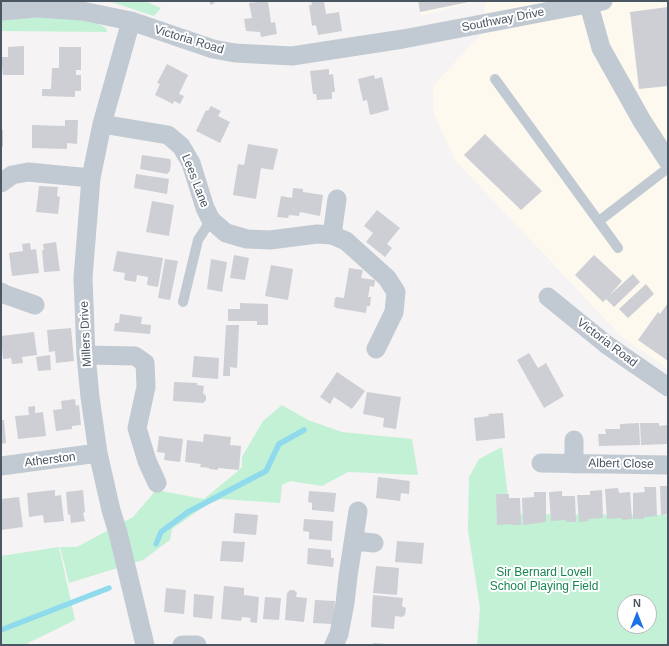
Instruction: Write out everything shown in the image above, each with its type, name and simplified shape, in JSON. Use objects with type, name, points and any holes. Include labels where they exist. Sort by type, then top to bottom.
[{"type":"street","name":"Southway Drive","points":[[403,39],[596,3]]},
{"type":"street","points":[[596,3],[601,48],[642,121],[668,161]]},
{"type":"street","name":"Victoria Road","points":[[1,11],[36,5],[82,11],[130,21],[213,49],[242,53],[292,56],[403,39]]},
{"type":"street","name":"Millers Drive","points":[[130,21],[102,124],[91,178],[83,278],[86,355],[98,453],[145,645]]},
{"type":"street","name":"Lees Lane","points":[[102,124],[168,135],[181,146],[191,163],[205,208],[212,220],[226,233],[247,240],[270,240],[317,234],[332,235],[346,241],[387,278],[396,292],[394,312],[376,349]]},
{"type":"street","points":[[1,183],[12,175],[28,172],[91,178]]},
{"type":"street","points":[[332,235],[337,199]]},
{"type":"street","points":[[1,292],[35,305]]},
{"type":"street","name":"Victoria Road","points":[[548,297],[607,345],[668,386]]},
{"type":"street","points":[[86,355],[136,356],[145,363],[146,387],[137,428],[147,461],[156,483]]},
{"type":"street","name":"Albert Close","points":[[574,440],[574,464]]},
{"type":"street","name":"Atherston","points":[[1,466],[98,453]]},
{"type":"street","name":"Albert Close","points":[[541,463],[668,465]]},
{"type":"street","points":[[334,645],[339,634],[345,603],[358,511]]},
{"type":"street","points":[[354,541],[374,543]]},
{"type":"street","points":[[182,645],[197,645]]},
{"type":"lane","points":[[495,79],[618,248]]},
{"type":"lane","points":[[599,221],[668,168]]},
{"type":"lane","points":[[183,302],[198,240],[212,220]]},
{"type":"shaded area","points":[[417,1],[477,1],[421,16]]},
{"type":"shaded area","points":[[485,1],[668,1],[668,369],[622,337],[455,160],[434,114],[433,86],[484,31]]},
{"type":"green space","points":[[108,1],[145,1],[161,8],[154,16]]},
{"type":"green space","points":[[61,17],[97,23],[106,28],[107,32],[1,31],[1,19]]},
{"type":"green space","points":[[282,405],[308,420],[342,432],[412,439],[418,475],[348,472],[322,486],[290,481],[282,485],[280,503],[221,499],[208,504],[172,529],[170,540],[143,560],[69,583],[60,547],[77,547],[133,517],[156,490],[204,499],[242,467],[242,457],[263,421]]},
{"type":"green space","name":"Sir Bernard Lovell School Playing Field","points":[[502,447],[510,514],[668,515],[668,645],[477,645],[480,608],[468,530],[469,477],[479,459]]},
{"type":"green space","points":[[59,547],[75,620],[24,645],[1,645],[1,556]]},
{"type":"building","points":[[209,1],[217,1],[211,5]]},
{"type":"building","points":[[268,1],[271,23],[275,22],[277,34],[261,37],[260,32],[246,31],[244,19],[252,18],[249,3]]},
{"type":"building","points":[[311,1],[328,1],[324,2],[326,14],[339,12],[342,31],[318,35],[316,25],[312,26],[309,5],[312,5]]},
{"type":"building","points":[[418,1],[469,1],[469,2],[420,12]]},
{"type":"building","points":[[668,7],[668,86],[639,89],[630,12]]},
{"type":"building","points":[[24,46],[24,75],[3,75],[1,58],[8,57],[8,47]]},
{"type":"building","points":[[59,47],[81,47],[81,70],[76,70],[76,75],[81,75],[81,91],[75,91],[75,97],[42,96],[42,89],[51,89],[52,68],[59,68]]},
{"type":"building","points":[[167,64],[188,75],[179,94],[184,96],[180,104],[174,101],[173,104],[155,95],[160,84],[157,83]]},
{"type":"building","points":[[329,69],[329,75],[333,74],[335,92],[332,92],[332,99],[317,100],[316,94],[313,94],[310,71]]},
{"type":"building","points":[[374,75],[375,79],[382,77],[389,110],[370,115],[367,100],[363,101],[358,79]]},
{"type":"building","points":[[211,106],[221,111],[218,116],[230,122],[220,143],[196,131],[206,110],[208,111]]},
{"type":"building","points":[[65,120],[78,120],[77,144],[67,143],[67,149],[32,148],[32,125],[65,126]]},
{"type":"building","points":[[1,130],[3,130],[3,147],[1,147]]},
{"type":"building","points":[[485,134],[542,191],[521,210],[464,155]]},
{"type":"building","points":[[248,144],[278,149],[273,170],[261,168],[256,199],[233,195],[238,164],[244,165]]},
{"type":"building","points":[[142,155],[170,159],[170,171],[167,174],[140,169]]},
{"type":"building","points":[[136,174],[169,179],[167,194],[134,188]]},
{"type":"building","points":[[39,186],[58,187],[57,196],[60,197],[58,214],[36,212]]},
{"type":"building","points":[[293,188],[303,189],[303,192],[323,195],[320,216],[300,212],[299,216],[289,215],[288,218],[277,217],[281,196],[292,198]]},
{"type":"building","points":[[152,201],[174,205],[169,236],[146,232]]},
{"type":"building","points":[[377,210],[400,228],[387,244],[392,248],[385,257],[366,242],[373,233],[364,226]]},
{"type":"building","points":[[56,242],[60,271],[44,272],[42,250],[44,250],[43,244]]},
{"type":"building","points":[[30,243],[31,250],[36,249],[39,273],[12,276],[9,253],[23,251],[22,244]]},
{"type":"building","points":[[117,251],[163,258],[158,287],[147,285],[148,277],[137,275],[136,282],[124,280],[125,273],[113,271]]},
{"type":"building","points":[[234,255],[249,258],[245,280],[230,278]]},
{"type":"building","points":[[594,255],[622,281],[610,295],[633,274],[640,282],[614,307],[606,299],[603,302],[575,275]]},
{"type":"building","points":[[165,259],[178,261],[170,300],[158,298]]},
{"type":"building","points":[[211,259],[227,262],[222,292],[207,289]]},
{"type":"building","points":[[271,265],[293,269],[288,300],[265,296]]},
{"type":"building","points":[[349,268],[363,270],[361,278],[375,280],[374,287],[370,286],[368,297],[371,297],[370,306],[367,306],[366,313],[336,308],[334,306],[335,298],[344,298]]},
{"type":"building","points":[[646,284],[654,294],[628,318],[619,309]]},
{"type":"building","points":[[240,303],[268,304],[268,325],[257,325],[257,321],[228,321],[228,309],[240,309]]},
{"type":"building","points":[[668,303],[668,361],[638,340],[658,312],[660,314]]},
{"type":"building","points":[[120,314],[142,317],[141,324],[151,325],[150,334],[114,331],[115,323],[119,323]]},
{"type":"building","points":[[226,325],[239,325],[237,368],[230,367],[230,376],[223,376]]},
{"type":"building","points":[[71,328],[74,361],[56,363],[55,351],[49,352],[47,330]]},
{"type":"building","points":[[34,332],[37,355],[22,357],[23,363],[12,364],[11,358],[3,359],[1,336]]},
{"type":"building","points":[[529,353],[538,368],[546,363],[564,396],[544,408],[517,360]]},
{"type":"building","points":[[50,355],[51,370],[38,371],[36,357]]},
{"type":"building","points":[[194,356],[219,358],[218,379],[192,377]]},
{"type":"building","points":[[337,372],[365,391],[352,409],[334,397],[330,404],[320,397]]},
{"type":"building","points":[[174,382],[197,383],[197,385],[204,386],[203,393],[206,396],[206,400],[203,403],[173,401]]},
{"type":"building","points":[[367,392],[401,397],[396,429],[383,427],[384,418],[363,414]]},
{"type":"building","points":[[75,399],[76,406],[79,405],[81,425],[72,426],[72,429],[56,431],[53,410],[62,409],[61,401]]},
{"type":"building","points":[[35,406],[35,413],[43,412],[46,436],[18,439],[15,416],[29,415],[28,407]]},
{"type":"building","points":[[503,413],[505,438],[476,441],[474,418],[489,416],[488,414]]},
{"type":"building","points":[[1,420],[4,420],[6,443],[1,444]]},
{"type":"building","points":[[639,423],[640,445],[599,446],[598,434],[606,434],[605,429],[620,429],[620,424]]},
{"type":"building","points":[[640,423],[659,423],[659,426],[668,425],[668,444],[641,445]]},
{"type":"building","points":[[204,434],[231,437],[230,445],[241,446],[239,470],[218,468],[218,470],[209,469],[210,468],[200,467],[201,464],[185,462],[187,440],[203,442]]},
{"type":"building","points":[[159,436],[183,439],[180,462],[164,460],[165,453],[157,452]]},
{"type":"building","points":[[378,477],[410,481],[409,494],[401,493],[400,501],[376,498]]},
{"type":"building","points":[[660,486],[668,486],[668,514],[661,515]]},
{"type":"building","points":[[644,487],[656,487],[657,516],[644,517],[644,519],[633,519],[633,493],[645,492]]},
{"type":"building","points":[[618,488],[619,493],[630,492],[632,519],[607,519],[605,489]]},
{"type":"building","points":[[55,490],[55,496],[61,495],[64,521],[44,523],[43,515],[29,517],[27,493]]},
{"type":"building","points":[[83,490],[85,512],[83,513],[85,521],[71,523],[70,514],[68,515],[66,492]]},
{"type":"building","points":[[602,490],[603,518],[588,519],[589,521],[579,522],[577,495],[590,495],[590,491]]},
{"type":"building","points":[[309,491],[336,493],[334,512],[312,510],[312,503],[308,502]]},
{"type":"building","points":[[562,491],[562,496],[575,496],[576,522],[566,522],[566,520],[551,521],[549,492]]},
{"type":"building","points":[[534,492],[546,492],[546,522],[523,525],[522,498],[534,497]]},
{"type":"building","points":[[496,494],[509,494],[509,498],[520,498],[521,525],[497,525]]},
{"type":"building","points":[[19,497],[23,527],[1,530],[1,499]]},
{"type":"building","points":[[235,513],[258,515],[256,535],[233,533]]},
{"type":"building","points":[[304,519],[333,521],[332,541],[309,539],[309,532],[303,531]]},
{"type":"building","points":[[222,541],[245,542],[243,562],[220,561]]},
{"type":"building","points":[[397,541],[424,543],[422,564],[395,562]]},
{"type":"building","points":[[308,548],[331,550],[331,558],[334,558],[333,567],[307,564]]},
{"type":"building","points":[[376,566],[399,568],[397,595],[373,593]]},
{"type":"building","points":[[224,586],[244,588],[244,595],[259,597],[257,623],[250,622],[251,618],[242,617],[241,621],[221,619]]},
{"type":"building","points":[[166,588],[186,590],[184,614],[164,612]]},
{"type":"building","points":[[290,590],[294,590],[297,593],[296,597],[307,598],[304,622],[285,620],[287,593]]},
{"type":"building","points":[[194,594],[214,596],[212,619],[193,617]]},
{"type":"building","points":[[373,595],[403,598],[402,606],[406,608],[405,615],[402,617],[395,616],[394,629],[371,627]]},
{"type":"building","points":[[265,597],[281,598],[279,620],[263,619]]},
{"type":"building","points":[[315,600],[335,601],[333,624],[313,623]]},
{"type":"building","points":[[373,643],[387,644],[387,645],[373,645]]},
{"type":"waterway","points":[[156,544],[161,532],[188,512],[266,471],[279,444],[304,430]]},
{"type":"waterway","points":[[1,630],[109,588]]}]
